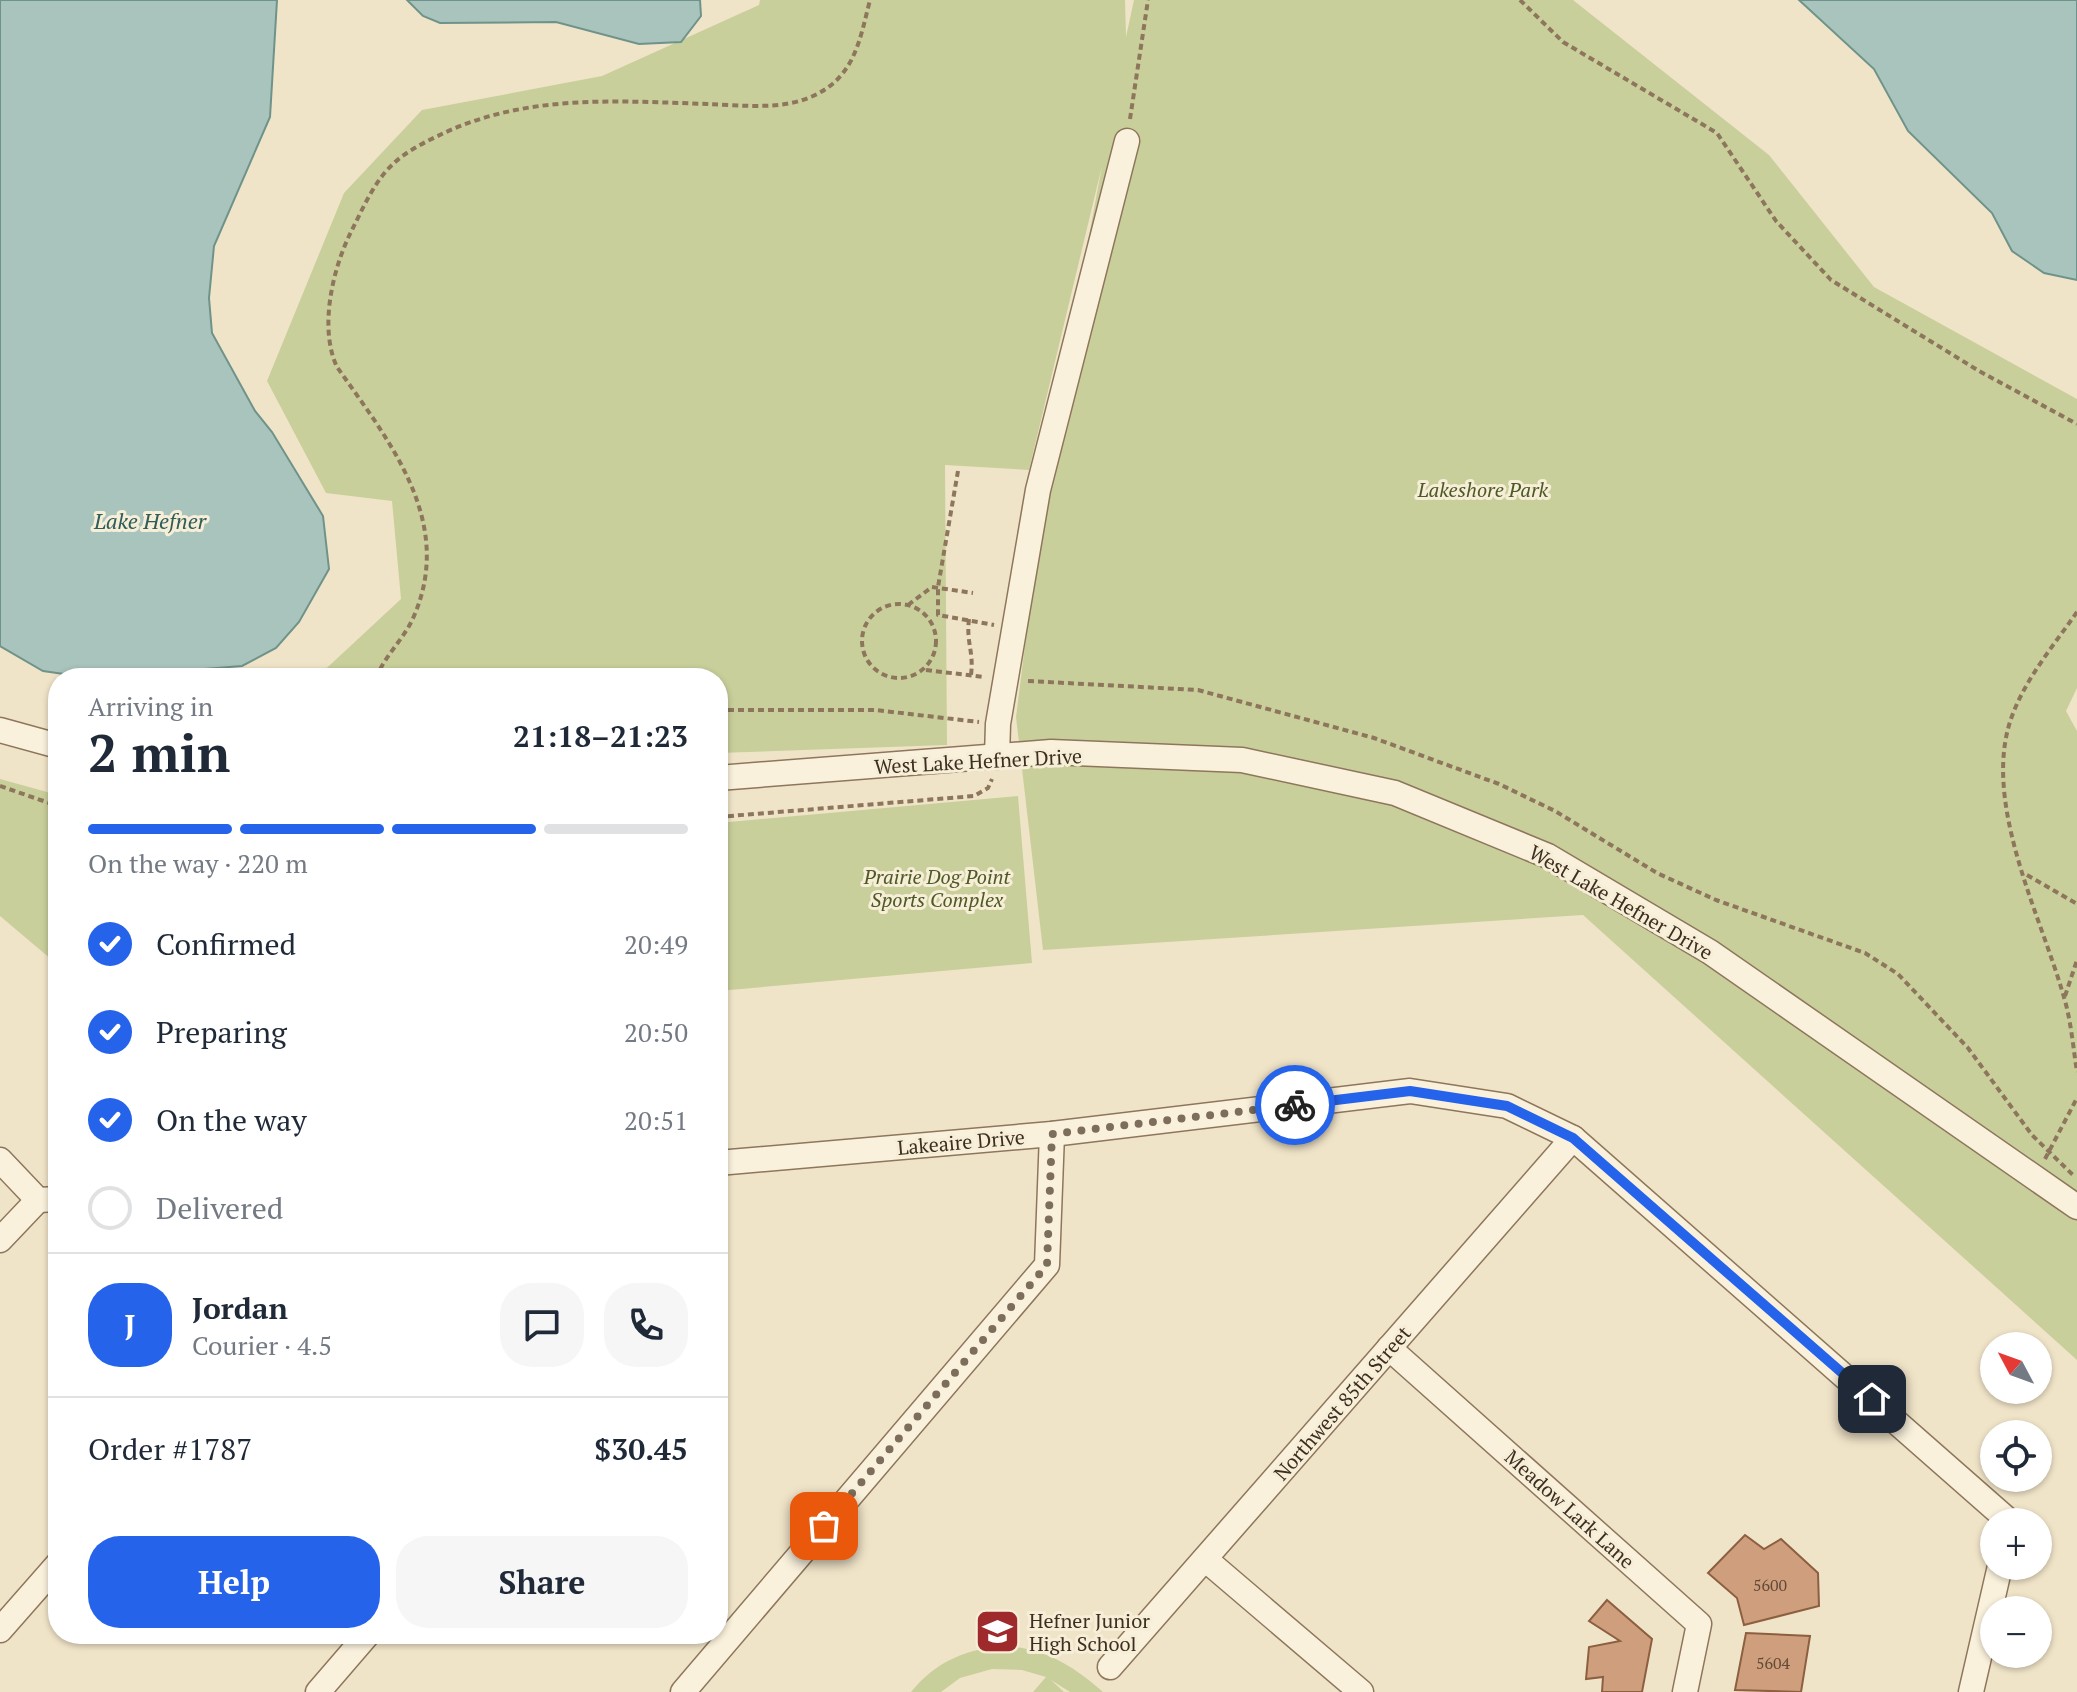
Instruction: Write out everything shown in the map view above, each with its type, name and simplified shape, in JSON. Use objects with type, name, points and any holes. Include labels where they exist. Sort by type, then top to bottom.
[{"type":"street","points":[[997,757],[998,724],[1038,490],[1127,141]]},
{"type":"street","points":[[0,730],[48,743]]},
{"type":"street","name":"West Lake Hefner Drive","points":[[728,777],[1051,752],[1242,760],[1395,793],[1548,856],[1710,952],[2077,1207]]},
{"type":"street","name":"Lakeaire Drive","points":[[728,1162],[1052,1134],[1410,1091],[1507,1106],[1573,1138],[1996,1508]]},
{"type":"street","points":[[728,1639],[1047,1265],[1052,1134]]},
{"type":"street","name":"Northwest 85th Street","points":[[1110,1667],[1573,1138]]},
{"type":"street","points":[[0,1160],[48,1200],[0,1240]]},
{"type":"street","name":"Meadow Lark Lane","points":[[1389,1348],[1699,1624],[1685,1692]]},
{"type":"street","points":[[1205,1559],[1361,1692]]},
{"type":"street","points":[[0,1630],[48,1575]]},
{"type":"street","points":[[1971,1692],[1997,1580]]},
{"type":"street","points":[[318,1692],[359,1644]]},
{"type":"street","points":[[683,1692],[724,1644]]},
{"type":"path","points":[[382,668],[413,619],[423,592],[426,534],[420,504],[404,467],[337,367],[330,351],[328,326],[345,243],[366,202],[392,165],[427,141],[475,119],[509,109],[614,101],[766,105],[813,96],[851,67],[870,0]]},
{"type":"path","points":[[1127,141],[1148,0]]},
{"type":"path","points":[[1520,0],[1563,42],[1717,133],[1776,221],[1831,280],[1979,371],[2077,424]]},
{"type":"path","points":[[958,471],[938,587],[938,615],[996,626],[999,632]]},
{"type":"path","points":[[973,593],[932,587],[908,605],[883,608],[865,626],[863,651],[877,672],[889,677],[902,678],[926,670],[1007,680]]},
{"type":"path","points":[[908,605],[919,610],[934,626],[936,649],[926,670]]},
{"type":"path","points":[[2077,612],[2019,699],[2003,749],[2005,809],[2065,998],[2077,1072]]},
{"type":"path","points":[[969,619],[967,641],[974,653],[971,676]]},
{"type":"path","points":[[728,710],[875,710],[998,724]]},
{"type":"path","points":[[728,816],[974,796],[988,788],[997,757]]},
{"type":"path","points":[[0,786],[48,803]]},
{"type":"path","points":[[2025,874],[2077,904]]},
{"type":"path","points":[[2065,998],[2077,960]]},
{"type":"path","points":[[2050,1151],[2077,1098]]},
{"type":"green space","name":"Lakeshore Park","points":[[760,0],[1125,0],[1126,37],[1134,0],[1573,0],[1769,155],[1874,287],[2077,399],[2077,688],[2066,711],[2077,731],[2077,1360],[2052,1337],[2052,1332],[2046,1332],[1583,915],[1043,950],[1016,717],[1051,440],[1102,166],[1029,470],[945,465],[947,745],[728,753],[728,668],[327,668],[401,599],[392,501],[326,493],[267,381],[344,193],[422,110],[602,76],[759,5]]},
{"type":"green space","points":[[0,779],[48,792],[48,957],[0,916]]},
{"type":"green space","name":"Prairie Dog Point Sports Complex","points":[[1018,796],[1032,963],[728,990],[728,822]]},
{"type":"green space","points":[[1007,1646],[1047,1655],[1081,1674],[1103,1692],[1070,1692],[1051,1680],[1064,1692],[1033,1692],[1046,1677],[1022,1670],[992,1669],[960,1678],[941,1692],[911,1692],[931,1672],[954,1658]]},
{"type":"water","name":"Lake Hefner","points":[[0,0],[277,0],[270,117],[214,246],[209,298],[212,333],[255,411],[272,432],[323,516],[329,569],[299,622],[276,648],[242,666],[48,668],[48,672],[0,646]]},
{"type":"water","points":[[407,0],[700,0],[701,16],[681,42],[639,44],[556,22],[440,23],[423,16]]},
{"type":"water","points":[[1799,0],[2077,0],[2077,280],[2044,273],[2012,251],[1992,213],[1908,131],[1874,69]]},
{"type":"building","points":[[1745,1535],[1764,1549],[1781,1539],[1818,1573],[1819,1606],[1744,1625],[1737,1598],[1708,1573]]},
{"type":"building","points":[[1607,1600],[1652,1639],[1642,1692],[1602,1692],[1603,1677],[1586,1679],[1589,1647],[1620,1641],[1589,1621]]},
{"type":"building","points":[[1746,1633],[1810,1636],[1801,1692],[1735,1690]]},
{"type":"way so far","points":[[824,1526],[1047,1265],[1052,1134],[1295,1105]]},
{"type":"place","name":"Hefner Junior High School","points":[[998,1632]]},
{"type":"route","points":[[1295,1105],[1410,1091],[1507,1106],[1573,1138],[1872,1399]]}]
